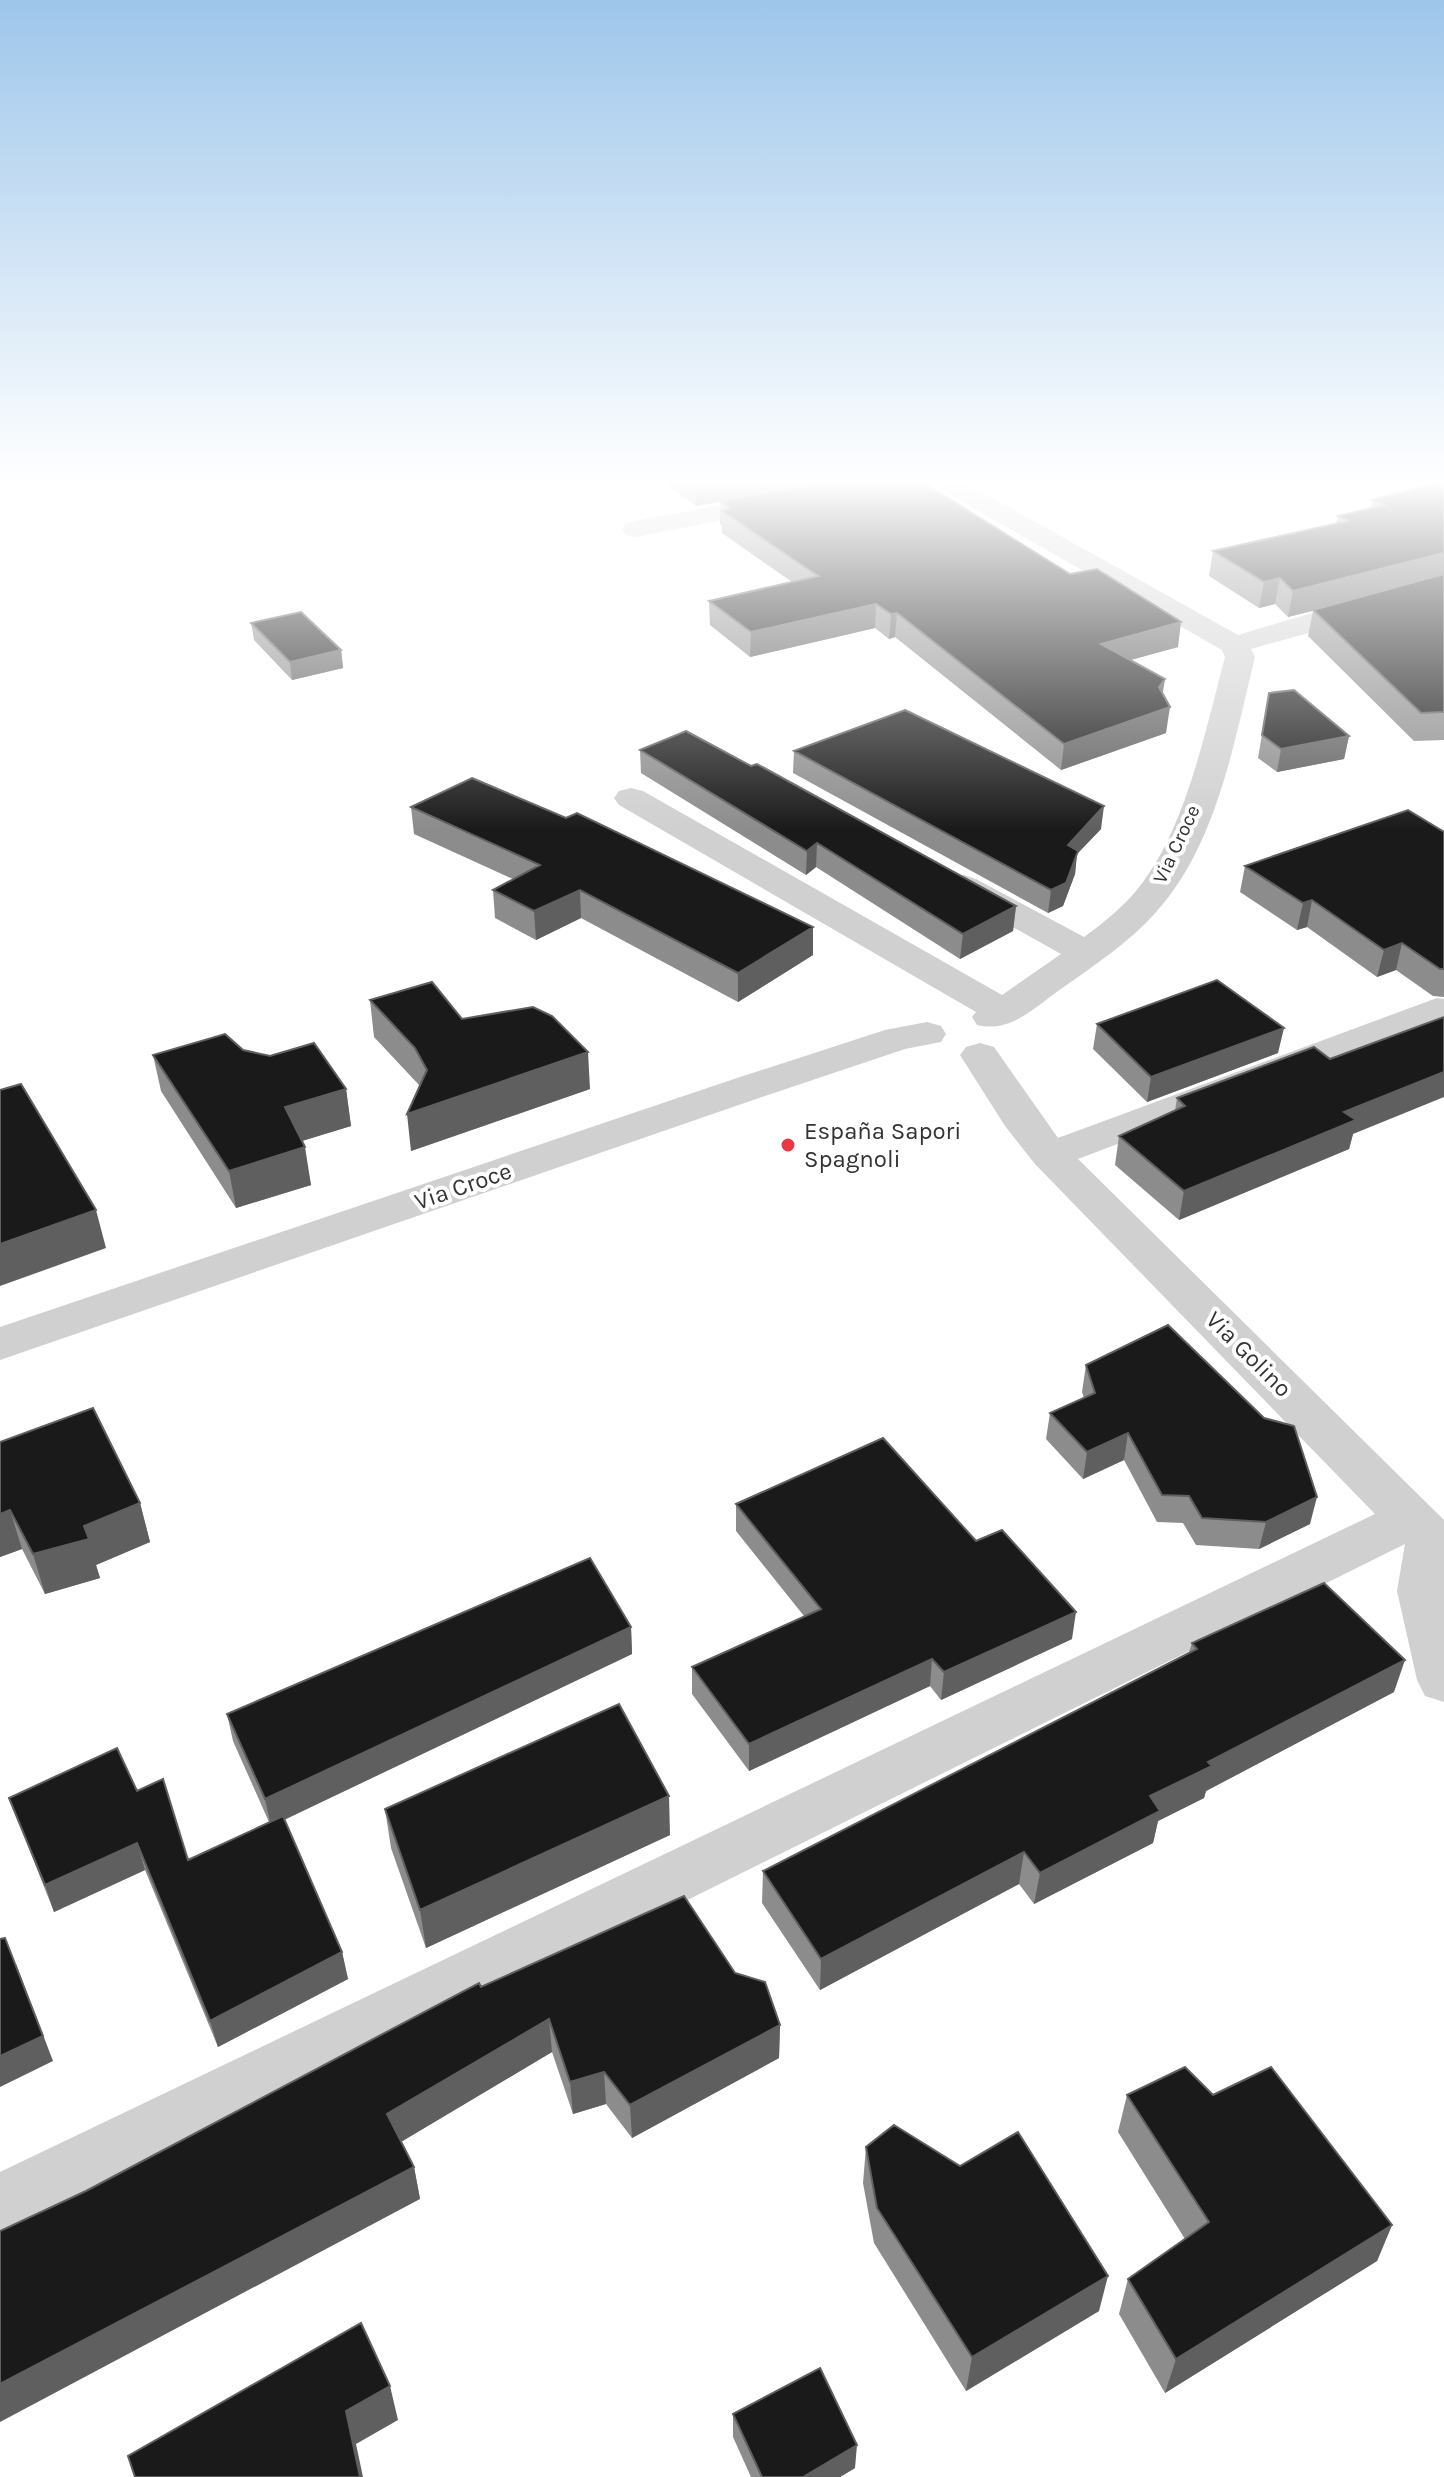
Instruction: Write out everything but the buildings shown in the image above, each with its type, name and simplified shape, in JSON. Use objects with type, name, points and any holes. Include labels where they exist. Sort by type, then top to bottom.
[{"type":"street","points":[[1152,599],[1235,645],[1397,599]]},
{"type":"street","name":"Via Croce","points":[[0,1344],[899,1038],[927,1034],[935,1046],[945,1051],[992,1028],[1119,926],[1158,887],[1191,819],[1237,669],[1240,657],[1235,645]]},
{"type":"street","points":[[631,798],[992,1028]]},
{"type":"street","points":[[931,867],[1084,952]]},
{"type":"street","points":[[1050,1155],[1437,1009]]},
{"type":"street","name":"Via Golino","points":[[992,1028],[1026,1126],[1050,1155],[1430,1534]]},
{"type":"street","points":[[1430,1534],[1423,1591],[1444,1680]]},
{"type":"street","points":[[0,2207],[1430,1534]]},
{"type":"place","name":"España Sapori Spagnoli","points":[[788,1145]]}]
